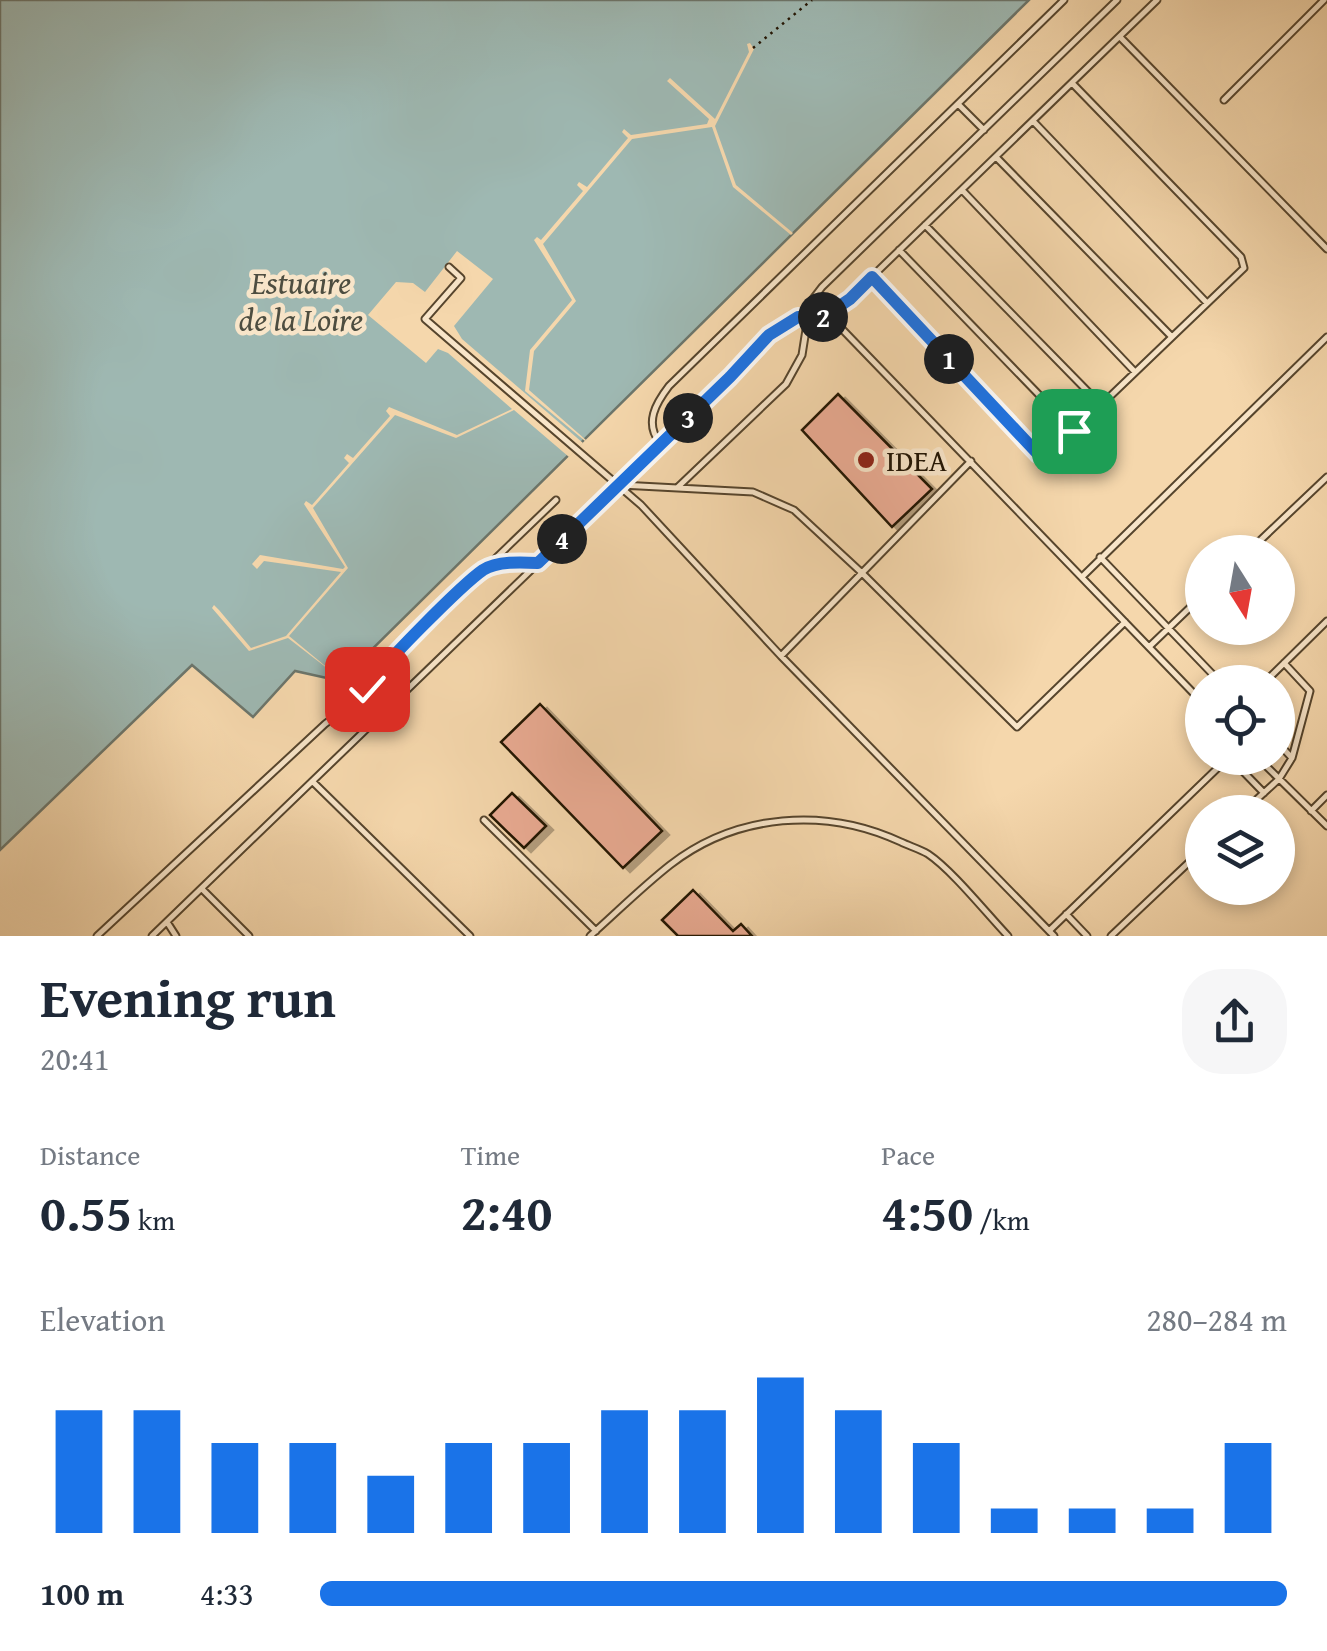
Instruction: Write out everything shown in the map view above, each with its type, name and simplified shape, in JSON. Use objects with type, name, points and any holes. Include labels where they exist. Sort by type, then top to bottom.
[{"type":"lane","points":[[661,444],[654,436],[652,422],[655,405],[669,386],[1064,0]]},
{"type":"lane","points":[[152,936],[769,335],[798,317],[822,287],[1117,0]]},
{"type":"lane","points":[[822,318],[850,299],[1157,0]]},
{"type":"lane","points":[[1224,100],[1324,0]]},
{"type":"lane","points":[[1120,36],[1327,249]]},
{"type":"lane","points":[[872,277],[1038,454],[1051,453],[1244,268],[1242,258],[1072,83]]},
{"type":"lane","points":[[958,104],[984,130]]},
{"type":"lane","points":[[1032,121],[1207,303]]},
{"type":"lane","points":[[996,157],[1172,337]]},
{"type":"lane","points":[[962,190],[1135,372]]},
{"type":"lane","points":[[925,226],[1101,405]]},
{"type":"lane","points":[[899,250],[1074,431]]},
{"type":"lane","points":[[449,268],[461,278],[425,319],[618,485],[1052,934],[1066,914],[1211,775]]},
{"type":"lane","points":[[798,317],[822,318],[840,328],[1185,684]]},
{"type":"lane","points":[[678,487],[786,384],[802,354],[808,318]]},
{"type":"lane","points":[[1083,576],[1327,336]]},
{"type":"lane","points":[[781,656],[970,461]]},
{"type":"lane","points":[[1266,535],[1327,476]]},
{"type":"lane","points":[[618,485],[753,492],[794,510],[1018,728],[1126,621]]},
{"type":"lane","points":[[97,936],[325,724],[360,697],[381,669],[556,500]]},
{"type":"lane","points":[[1100,558],[1203,665]]},
{"type":"lane","points":[[486,568],[516,562],[538,563]]},
{"type":"lane","points":[[1150,646],[1185,612]]},
{"type":"lane","points":[[1284,663],[1327,621]]},
{"type":"lane","points":[[1295,675],[1310,692],[1295,747]]},
{"type":"lane","points":[[1246,775],[1264,792]]},
{"type":"lane","points":[[1276,775],[1327,826]]},
{"type":"lane","points":[[1261,795],[1281,775]]},
{"type":"lane","points":[[312,782],[470,936]]},
{"type":"lane","points":[[1311,810],[1327,796]]},
{"type":"lane","points":[[484,820],[593,934],[672,863],[712,840],[754,824],[792,819],[830,820],[874,829],[929,854],[1008,936]]},
{"type":"lane","points":[[1111,936],[1185,866]]},
{"type":"lane","points":[[202,889],[248,936]]},
{"type":"lane","points":[[1066,914],[1087,936]]},
{"type":"lane","points":[[168,922],[176,936]]},
{"type":"path","points":[[753,48],[812,0]]},
{"type":"water","name":"Estuaire de la Loire","points":[[0,0],[1029,0],[340,681],[295,671],[253,717],[192,665],[0,850]]},
{"type":"pier","points":[[750,43],[754,49],[715,126],[736,185],[791,235],[733,187],[712,127],[632,139],[543,244],[576,301],[534,351],[529,390],[585,441],[525,391],[530,350],[572,300],[534,240],[541,240],[583,191],[577,185],[579,182],[587,187],[628,138],[622,132],[624,129],[631,135],[707,124],[709,119],[667,81],[670,78],[715,119]]},
{"type":"pier","points":[[457,251],[493,279],[454,326],[462,339],[583,443],[569,457],[514,410],[456,438],[395,415],[313,508],[348,568],[289,636],[341,679],[288,638],[249,651],[212,608],[214,605],[219,610],[251,648],[286,636],[341,572],[264,561],[257,569],[252,564],[260,555],[345,567],[304,504],[306,501],[312,505],[349,463],[344,458],[347,454],[353,458],[390,416],[386,411],[389,407],[457,435],[512,409],[448,353],[438,349],[426,363],[368,315],[396,282],[413,283],[425,292]]},
{"type":"building","name":"IDEA","points":[[838,394],[932,489],[892,527],[802,430]]},
{"type":"building","points":[[540,704],[662,831],[623,868],[501,742]]},
{"type":"building","points":[[512,793],[546,826],[524,848],[490,815]]},
{"type":"building","points":[[693,890],[733,931],[741,924],[752,936],[678,936],[662,920]]},
{"type":"place","name":"IDEA","points":[[866,460]]},
{"type":"route","points":[[367,689],[381,669],[486,568],[516,562],[538,563],[769,335],[798,317],[822,318],[850,299],[872,277],[1038,454],[1051,453],[1074,431]]}]
